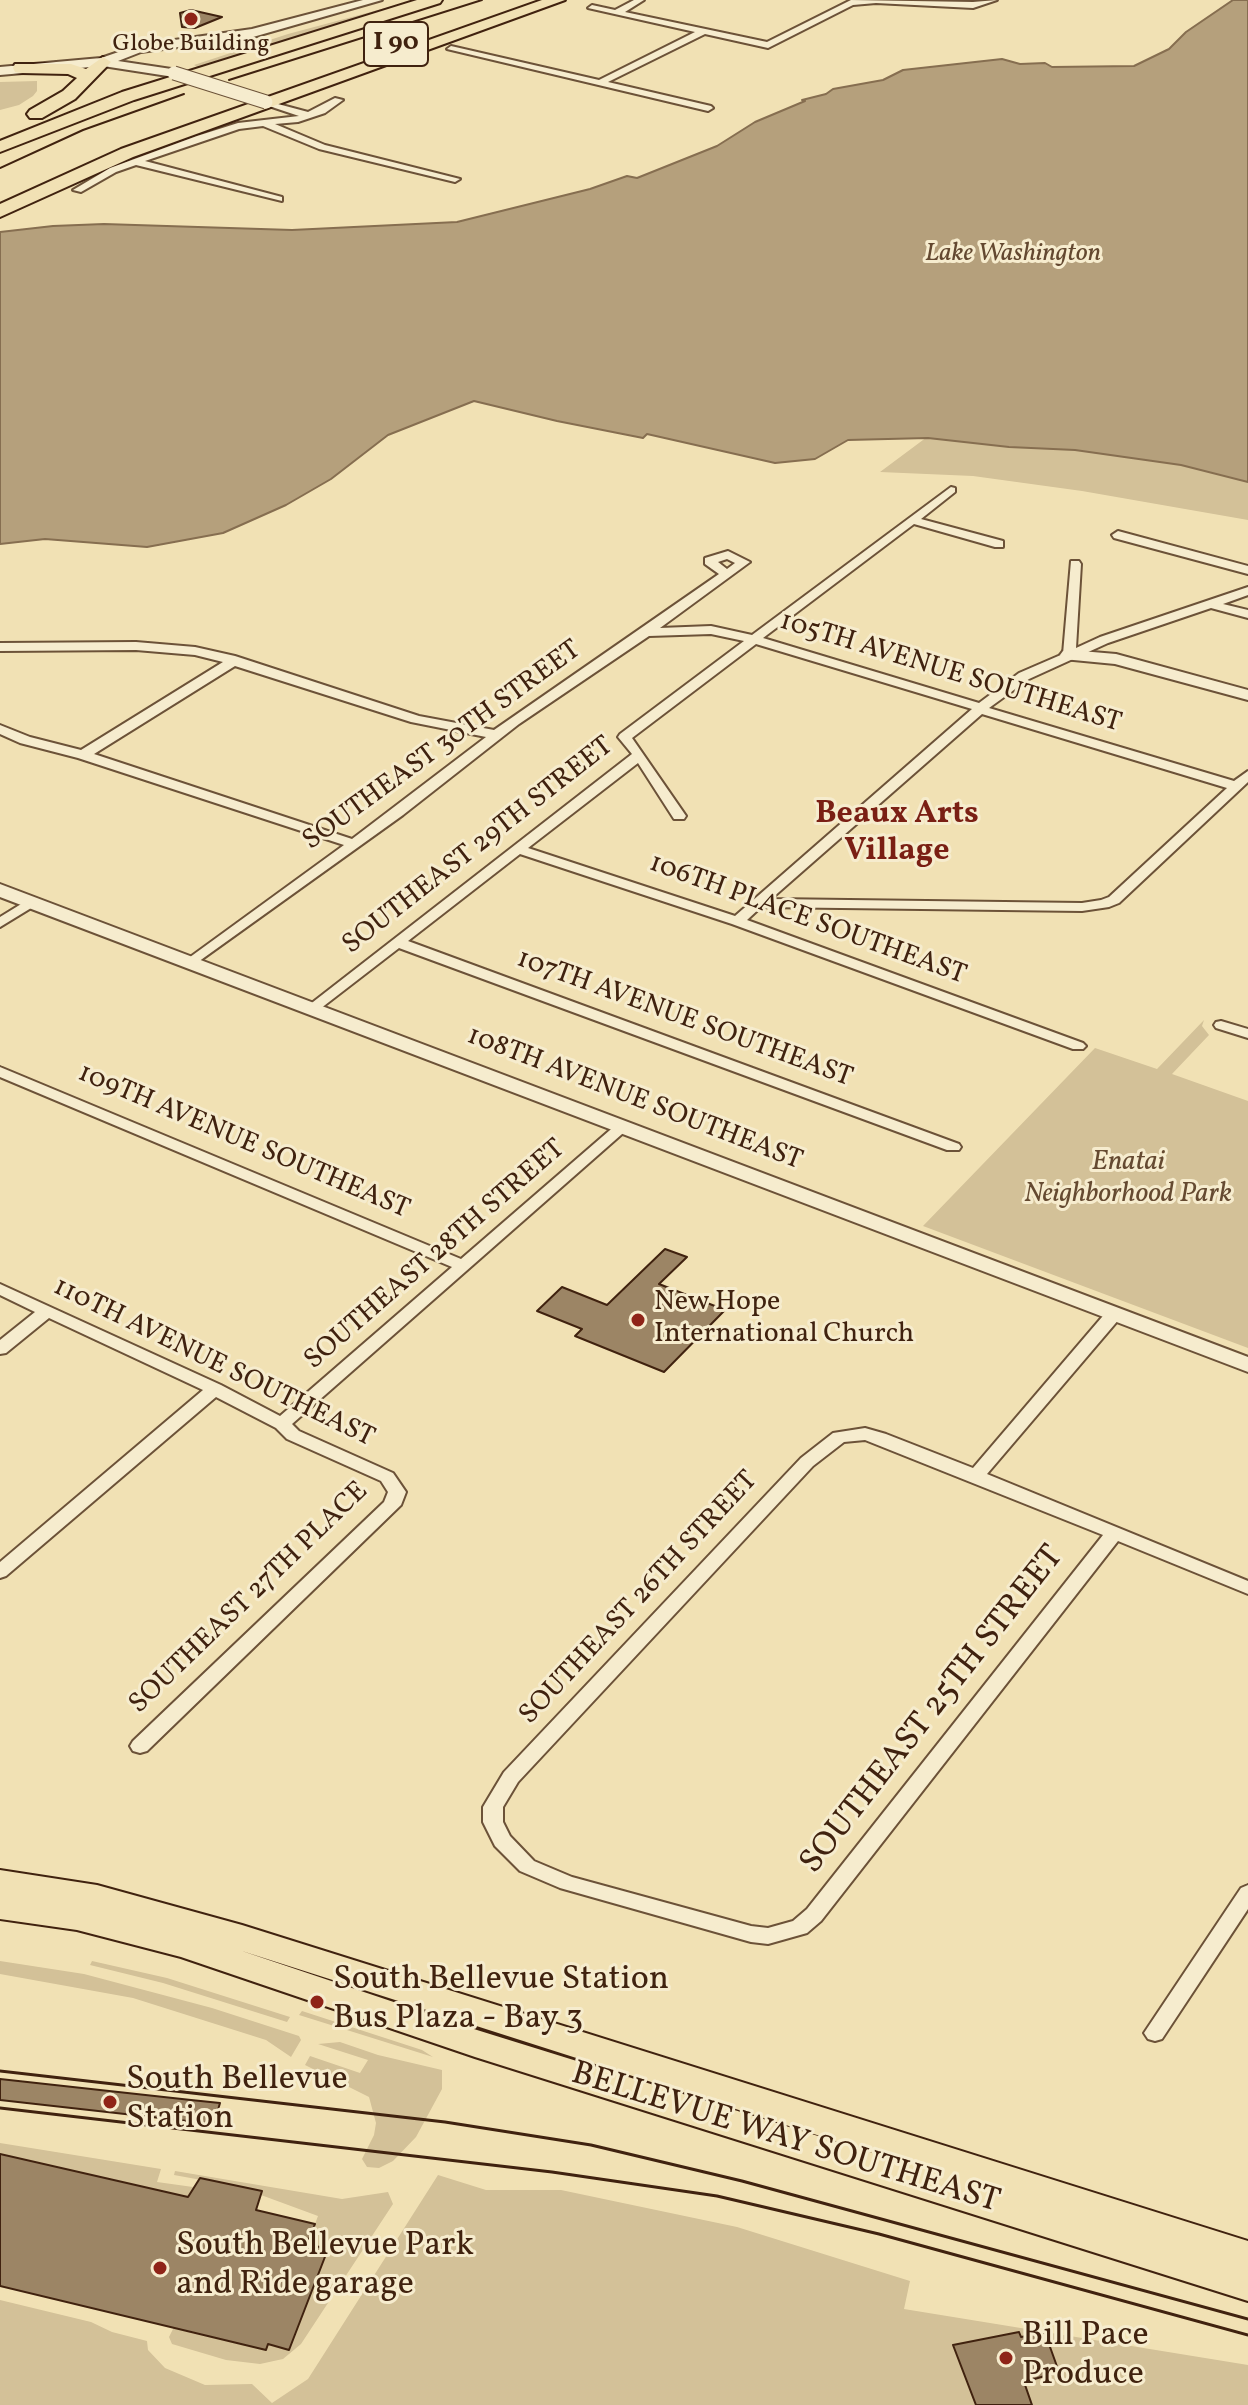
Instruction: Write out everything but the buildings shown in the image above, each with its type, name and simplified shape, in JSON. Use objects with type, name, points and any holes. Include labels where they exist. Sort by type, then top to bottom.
[{"type":"highway","points":[[164,70],[406,0]]},
{"type":"highway","name":"I 90","points":[[0,147],[128,96],[434,0]]},
{"type":"highway","name":"I 90","points":[[199,108],[535,0]]},
{"type":"highway","points":[[8,189],[127,153],[557,0]]},
{"type":"highway","points":[[0,133],[55,104],[103,62]]},
{"type":"highway","points":[[21,68],[71,69],[84,75],[86,80]]},
{"type":"highway","points":[[91,149],[142,128]]},
{"type":"highway","points":[[0,211],[41,181]]},
{"type":"main road","name":"BELLEVUE WAY SOUTHEAST","points":[[0,1882],[58,1890],[144,1909],[1248,2257]]},
{"type":"main road","name":"BELLEVUE WAY SOUTHEAST","points":[[0,1906],[77,1917],[170,1941],[491,2048],[1248,2285]]},
{"type":"main road","points":[[491,2048],[559,2046],[591,2049]]},
{"type":"street","points":[[103,62],[113,56],[164,44],[253,33],[376,0]]},
{"type":"street","points":[[617,13],[640,0]]},
{"type":"street","points":[[592,8],[768,45],[851,3],[876,0],[973,5],[993,0]]},
{"type":"street","points":[[600,83],[703,32]]},
{"type":"street","points":[[164,44],[142,55],[143,60],[164,70],[308,116]]},
{"type":"street","points":[[451,49],[708,108]]},
{"type":"street","points":[[0,71],[103,62],[164,70]]},
{"type":"street","points":[[78,190],[113,170],[226,129],[308,116],[338,100]]},
{"type":"street","points":[[266,124],[322,147],[455,179]]},
{"type":"street","points":[[135,161],[279,199]]},
{"type":"street","name":"SOUTHEAST 29TH STREET","points":[[311,1009],[640,755],[625,737],[951,490]]},
{"type":"street","points":[[912,520],[999,544]]},
{"type":"street","points":[[1118,535],[1248,570]]},
{"type":"street","points":[[1069,655],[1075,564]]},
{"type":"street","name":"SOUTHEAST 30TH STREET","points":[[191,963],[354,844],[514,721],[726,574]]},
{"type":"street","points":[[737,921],[981,708],[1024,676],[1069,655],[1248,591]]},
{"type":"street","points":[[1208,603],[1248,614]]},
{"type":"street","name":"105TH AVENUE SOUTHEAST","points":[[646,632],[711,630],[753,639],[981,708],[990,714],[1236,786]]},
{"type":"street","points":[[0,647],[165,647],[235,660],[378,708],[497,735]]},
{"type":"street","points":[[1069,655],[1125,661],[1248,695]]},
{"type":"street","points":[[83,755],[235,660]]},
{"type":"street","points":[[467,729],[487,723],[514,721]]},
{"type":"street","points":[[0,729],[25,740],[83,755],[354,844]]},
{"type":"street","points":[[640,755],[679,816]]},
{"type":"street","points":[[758,903],[1094,906],[1114,900],[1248,775]]},
{"type":"street","name":"106TH PLACE SOUTHEAST","points":[[518,849],[737,921],[1078,1046]]},
{"type":"street","name":"108TH AVENUE SOUTHEAST","points":[[0,890],[1248,1365]]},
{"type":"street","points":[[0,923],[31,902]]},
{"type":"street","name":"107TH AVENUE SOUTHEAST","points":[[397,942],[953,1147]]},
{"type":"street","points":[[1221,1025],[1248,1034]]},
{"type":"street","name":"109TH AVENUE SOUTHEAST","points":[[0,1072],[465,1266]]},
{"type":"street","name":"SOUTHEAST 28TH STREET","points":[[282,1424],[622,1127]]},
{"type":"street","name":"110TH AVENUE SOUTHEAST","points":[[0,1289],[215,1389],[282,1424],[293,1435],[387,1477],[397,1492]]},
{"type":"street","points":[[0,1349],[47,1311]]},
{"type":"street","points":[[1114,1314],[976,1476],[1248,1588]]},
{"type":"street","points":[[0,1572],[215,1389]]},
{"type":"street","name":"SOUTHEAST 26TH STREET","points":[[800,1927],[768,1936],[751,1934],[544,1875],[513,1855],[493,1822],[493,1807],[511,1777],[825,1446],[851,1434],[880,1438],[976,1476]]},
{"type":"street","name":"SOUTHEAST 27TH PLACE","points":[[140,1746],[392,1505],[397,1492]]},
{"type":"street","name":"SOUTHEAST 25TH STREET","points":[[800,1927],[814,1915],[1115,1533]]},
{"type":"street","points":[[1155,2033],[1248,1893]]},
{"type":"green space","points":[[399,6],[199,68],[194,65],[288,34]]},
{"type":"green space","points":[[37,81],[37,91],[33,96],[19,105],[0,110],[0,82]]},
{"type":"green space","points":[[927,437],[1009,447],[1075,450],[1181,465],[1248,482],[1248,520],[1082,491],[973,476],[880,472]]},
{"type":"green space","name":"Enatai Neighborhood Park","points":[[1204,1020],[1202,1026],[1209,1035],[1172,1074],[1248,1101],[1248,1348],[923,1226],[1095,1048],[1157,1069]]},
{"type":"green space","points":[[0,1961],[84,1974],[212,2008],[299,2036],[301,2040],[291,2057],[266,2040],[133,1998],[0,1974]]},
{"type":"green space","points":[[92,1961],[167,1978],[290,2017],[287,2022],[163,1983],[90,1965]]},
{"type":"green space","points":[[302,2011],[422,2050],[433,2057],[299,2015]]},
{"type":"green space","points":[[340,2042],[378,2055],[442,2070],[442,2089],[416,2137],[393,2161],[379,2168],[367,2167],[362,2159],[374,2135],[376,2123],[369,2097],[305,2065],[310,2056],[360,2073],[368,2060],[318,2044]]},
{"type":"green space","points":[[0,2143],[161,2169],[157,2182],[193,2187],[188,2197],[0,2154]]},
{"type":"green space","points":[[175,2171],[342,2199],[388,2192],[393,2204],[301,2344],[283,2359],[260,2364],[226,2360],[172,2344],[169,2337],[174,2327],[265,2350],[268,2344],[289,2349],[328,2250],[307,2245],[318,2216],[261,2195],[262,2191],[174,2175]]},
{"type":"green space","points":[[438,2175],[486,2190],[561,2190],[737,2227],[910,2281],[904,2309],[1248,2365],[1248,2405],[0,2405],[0,2300],[91,2322],[112,2332],[147,2341],[148,2350],[165,2368],[205,2385],[252,2384],[272,2403],[308,2379]]},
{"type":"water","name":"Lake Washington","points":[[1233,0],[1248,0],[1248,482],[1181,465],[1075,450],[928,438],[848,440],[815,459],[775,463],[647,434],[643,438],[557,421],[474,401],[388,435],[331,479],[286,505],[223,533],[147,547],[45,539],[0,544],[0,232],[104,224],[292,230],[457,222],[590,189],[627,176],[637,178],[717,146],[755,122],[805,101],[802,100],[833,89],[883,80],[903,70],[1002,59],[1020,64],[1045,63],[1052,67],[1134,66],[1169,49],[1186,32]]},
{"type":"tram line","points":[[229,80],[482,0]]},
{"type":"tram line","points":[[0,168],[83,130],[184,94]]},
{"type":"tram line","points":[[0,2071],[445,2122],[591,2145],[742,2181],[1248,2319]]},
{"type":"tram line","points":[[0,2108],[552,2172],[717,2196],[879,2234],[1248,2335]]},
{"type":"place","name":"Globe Building","points":[[191,19]]},
{"type":"place","name":"New Hope International Church","points":[[638,1320]]},
{"type":"place","name":"South Bellevue Station Bus Plaza - Bay 3","points":[[317,2002]]},
{"type":"place","name":"South Bellevue Station","points":[[110,2102]]},
{"type":"place","name":"South Bellevue Park and Ride garage","points":[[160,2268]]},
{"type":"place","name":"Bill Pace Produce","points":[[1006,2358]]},
{"type":"district","name":"Beaux Arts Village","points":[[897,834]]}]
